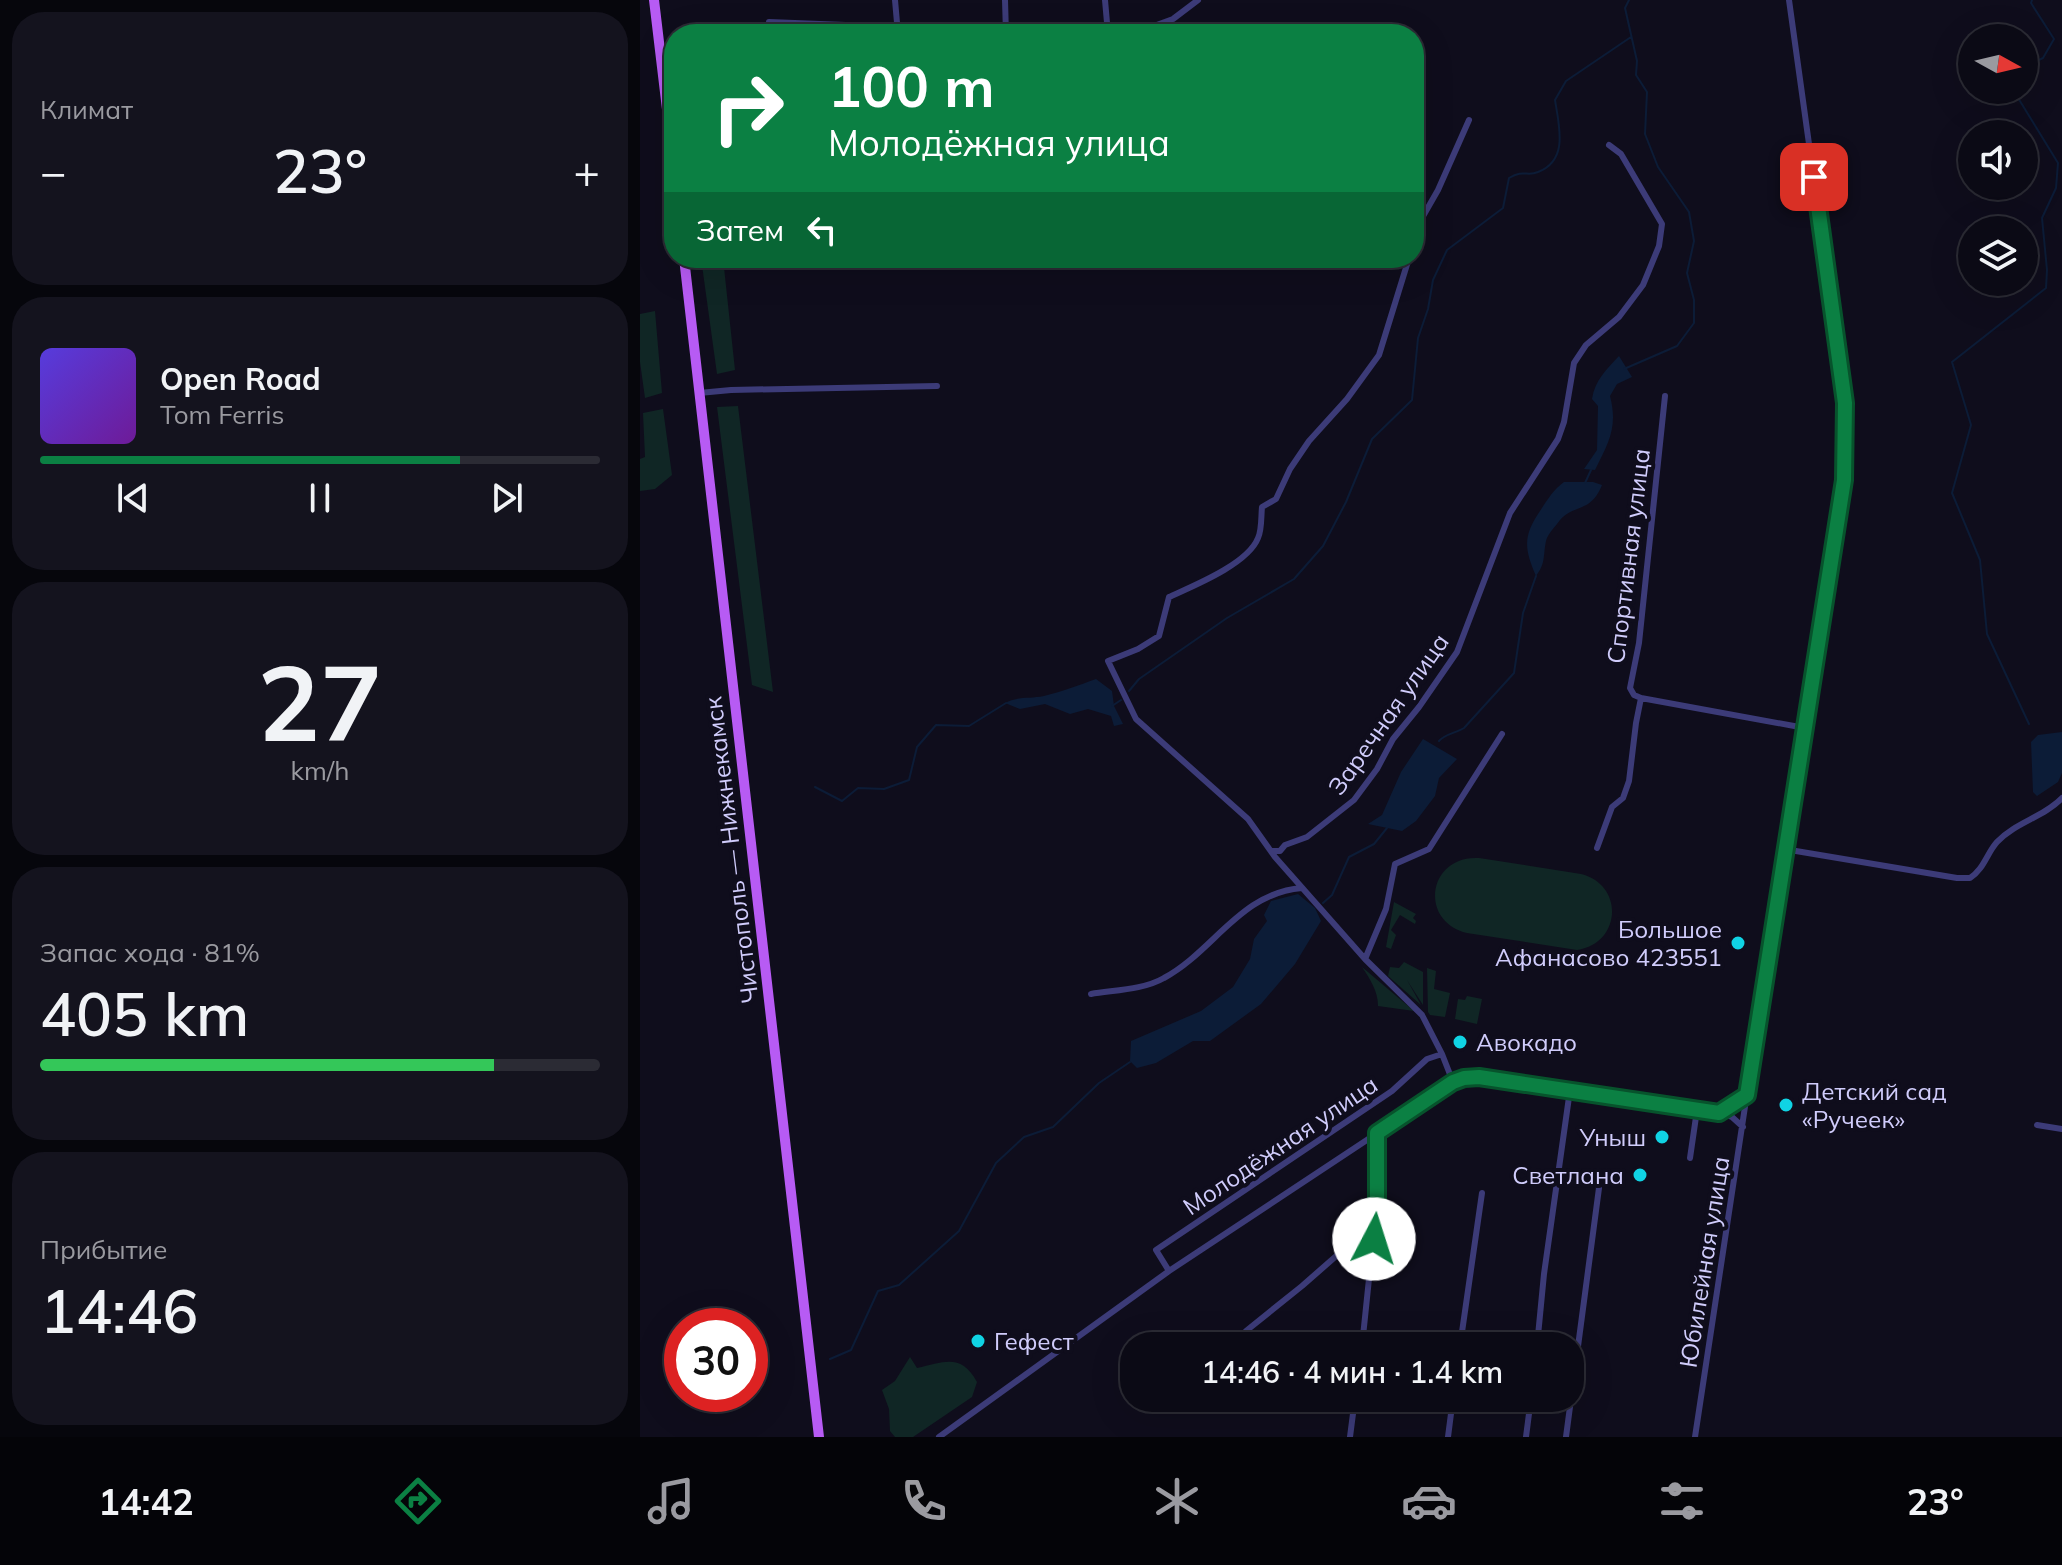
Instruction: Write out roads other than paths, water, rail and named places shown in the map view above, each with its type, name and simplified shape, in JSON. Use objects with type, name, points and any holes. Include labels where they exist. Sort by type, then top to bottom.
[{"type":"main road","points":[[654,0],[664,84]]},
{"type":"main road","name":"Чистополь — Нижнекамск","points":[[685,268],[819,1437]]},
{"type":"street","points":[[895,0],[897,24]]},
{"type":"street","points":[[1005,0],[1006,24]]},
{"type":"street","points":[[1105,0],[1107,24]]},
{"type":"street","points":[[1159,24],[1173,19],[1198,0]]},
{"type":"street","name":"Юбилейная улица","points":[[1695,1437],[1784,849],[1844,480],[1845,403],[1789,0]]},
{"type":"street","points":[[769,22],[797,24]]},
{"type":"street","points":[[1424,214],[1469,120]]},
{"type":"street","name":"Заречная улица","points":[[1272,851],[1280,851],[1285,845],[1307,837],[1354,800],[1377,769],[1393,739],[1457,652],[1510,513],[1558,439],[1574,363],[1586,345],[1619,317],[1643,285],[1654,262],[1662,224],[1621,154],[1609,145]]},
{"type":"street","points":[[1406,268],[1379,355],[1347,399],[1309,441],[1290,469],[1276,499],[1262,507],[1258,539],[1240,559],[1201,583],[1169,597],[1159,636],[1138,649],[1108,661],[1136,719],[1248,819],[1302,888],[1365,959],[1422,1015],[1453,1082]]},
{"type":"street","points":[[699,393],[937,386]]},
{"type":"street","name":"Спортивная улица","points":[[1597,848],[1612,807],[1623,798],[1629,781],[1641,698],[1634,695],[1630,688],[1639,643],[1665,396]]},
{"type":"street","points":[[1641,698],[1805,728]]},
{"type":"street","points":[[1365,959],[1386,909],[1395,864],[1429,849],[1502,734]]},
{"type":"street","points":[[1784,849],[1970,878],[1980,869],[2000,839],[2028,819],[2049,810],[2062,798]]},
{"type":"street","points":[[1091,994],[1159,981],[1259,899],[1281,890],[1302,888]]},
{"type":"street","name":"Молодёжная улица","points":[[1169,1271],[1156,1250],[1392,1091],[1427,1059],[1442,1054]]},
{"type":"street","name":"Молодёжная улица","points":[[939,1437],[1143,1293],[1169,1271],[1453,1082],[1479,1077],[1719,1113],[1732,1117],[1743,1127]]},
{"type":"street","points":[[1539,1332],[1570,1090]]},
{"type":"street","points":[[1719,1113],[1747,1095]]},
{"type":"street","name":"Юбилейная улица","points":[[1690,1158],[1697,1110]]},
{"type":"street","points":[[2037,1125],[2062,1129]]},
{"type":"street","name":"Молодёжная улица","points":[[1363,1332],[1375,1222],[1377,1133]]},
{"type":"street","points":[[1558,1175],[1591,1179],[1599,1188],[1566,1437]]},
{"type":"street","points":[[1462,1332],[1482,1193]]},
{"type":"street","points":[[1246,1331],[1375,1222]]},
{"type":"street","points":[[1350,1437],[1353,1412]]},
{"type":"street","points":[[1448,1437],[1451,1412]]},
{"type":"street","points":[[1526,1437],[1529,1412]]},
{"type":"water","points":[[1619,356],[1632,377],[1617,384],[1610,396],[1613,417],[1608,442],[1595,470],[1584,469],[1597,450],[1598,406],[1592,399],[1593,392]]},
{"type":"water","points":[[1564,482],[1602,485],[1593,500],[1565,515],[1550,532],[1543,563],[1536,576],[1529,558],[1528,535],[1534,520]]},
{"type":"water","points":[[1096,679],[1112,691],[1114,706],[1123,724],[1114,726],[1111,716],[1088,709],[1070,714],[1045,704],[1020,709],[1005,703],[1039,697]]},
{"type":"water","points":[[2062,732],[2062,773],[2058,782],[2037,796],[2033,792],[2031,742],[2038,735]]},
{"type":"water","points":[[1423,739],[1457,759],[1439,778],[1435,796],[1416,821],[1402,831],[1368,824],[1382,815],[1401,772]]},
{"type":"water","points":[[1298,894],[1315,908],[1321,921],[1295,964],[1261,1004],[1210,1041],[1193,1041],[1156,1063],[1137,1068],[1130,1061],[1131,1041],[1201,1011],[1233,987],[1250,959],[1254,939],[1267,921],[1264,915],[1271,901]]},
{"type":"waterway","points":[[1624,369],[1677,346],[1694,323],[1694,300],[1687,273],[1694,241],[1689,212],[1658,167],[1645,134],[1647,92],[1636,75],[1637,61],[1625,8],[1629,0]]},
{"type":"waterway","points":[[2032,0],[2054,39],[2043,58],[2038,60]]},
{"type":"waterway","points":[[1129,691],[1139,679],[1227,618],[1294,579],[1323,546],[1346,502],[1372,439],[1412,400],[1418,338],[1428,309],[1433,280],[1447,250],[1503,208],[1509,178],[1548,167],[1560,141],[1555,100],[1566,81],[1631,37]]},
{"type":"waterway","points":[[2022,104],[2058,163],[2056,188],[2042,218],[2046,288],[1952,362],[1971,425],[1952,493],[1980,560],[1987,634],[2029,724]]},
{"type":"waterway","points":[[1585,483],[1591,470]]},
{"type":"waterway","points":[[1439,741],[1464,728],[1514,673],[1523,613],[1536,576]]},
{"type":"waterway","points":[[1112,706],[1121,700]]},
{"type":"waterway","points":[[815,787],[842,801],[858,788],[884,789],[909,780],[917,747],[936,725],[969,726],[1006,703]]},
{"type":"waterway","points":[[1323,903],[1332,895],[1349,857],[1374,844],[1387,828]]},
{"type":"waterway","points":[[830,1359],[851,1350],[878,1291],[899,1285],[959,1231],[996,1163],[1024,1137],[1053,1127],[1099,1083],[1130,1062]]},
{"type":"place","name":"Большое Афанасово 423551","points":[[1738,943]]},
{"type":"place","name":"Авокадо","points":[[1460,1042]]},
{"type":"place","name":"Детский сад «Ручеек»","points":[[1786,1105]]},
{"type":"place","name":"Уныш","points":[[1662,1137]]},
{"type":"place","name":"Светлана","points":[[1640,1175]]},
{"type":"place","name":"Гефест","points":[[978,1341]]}]
